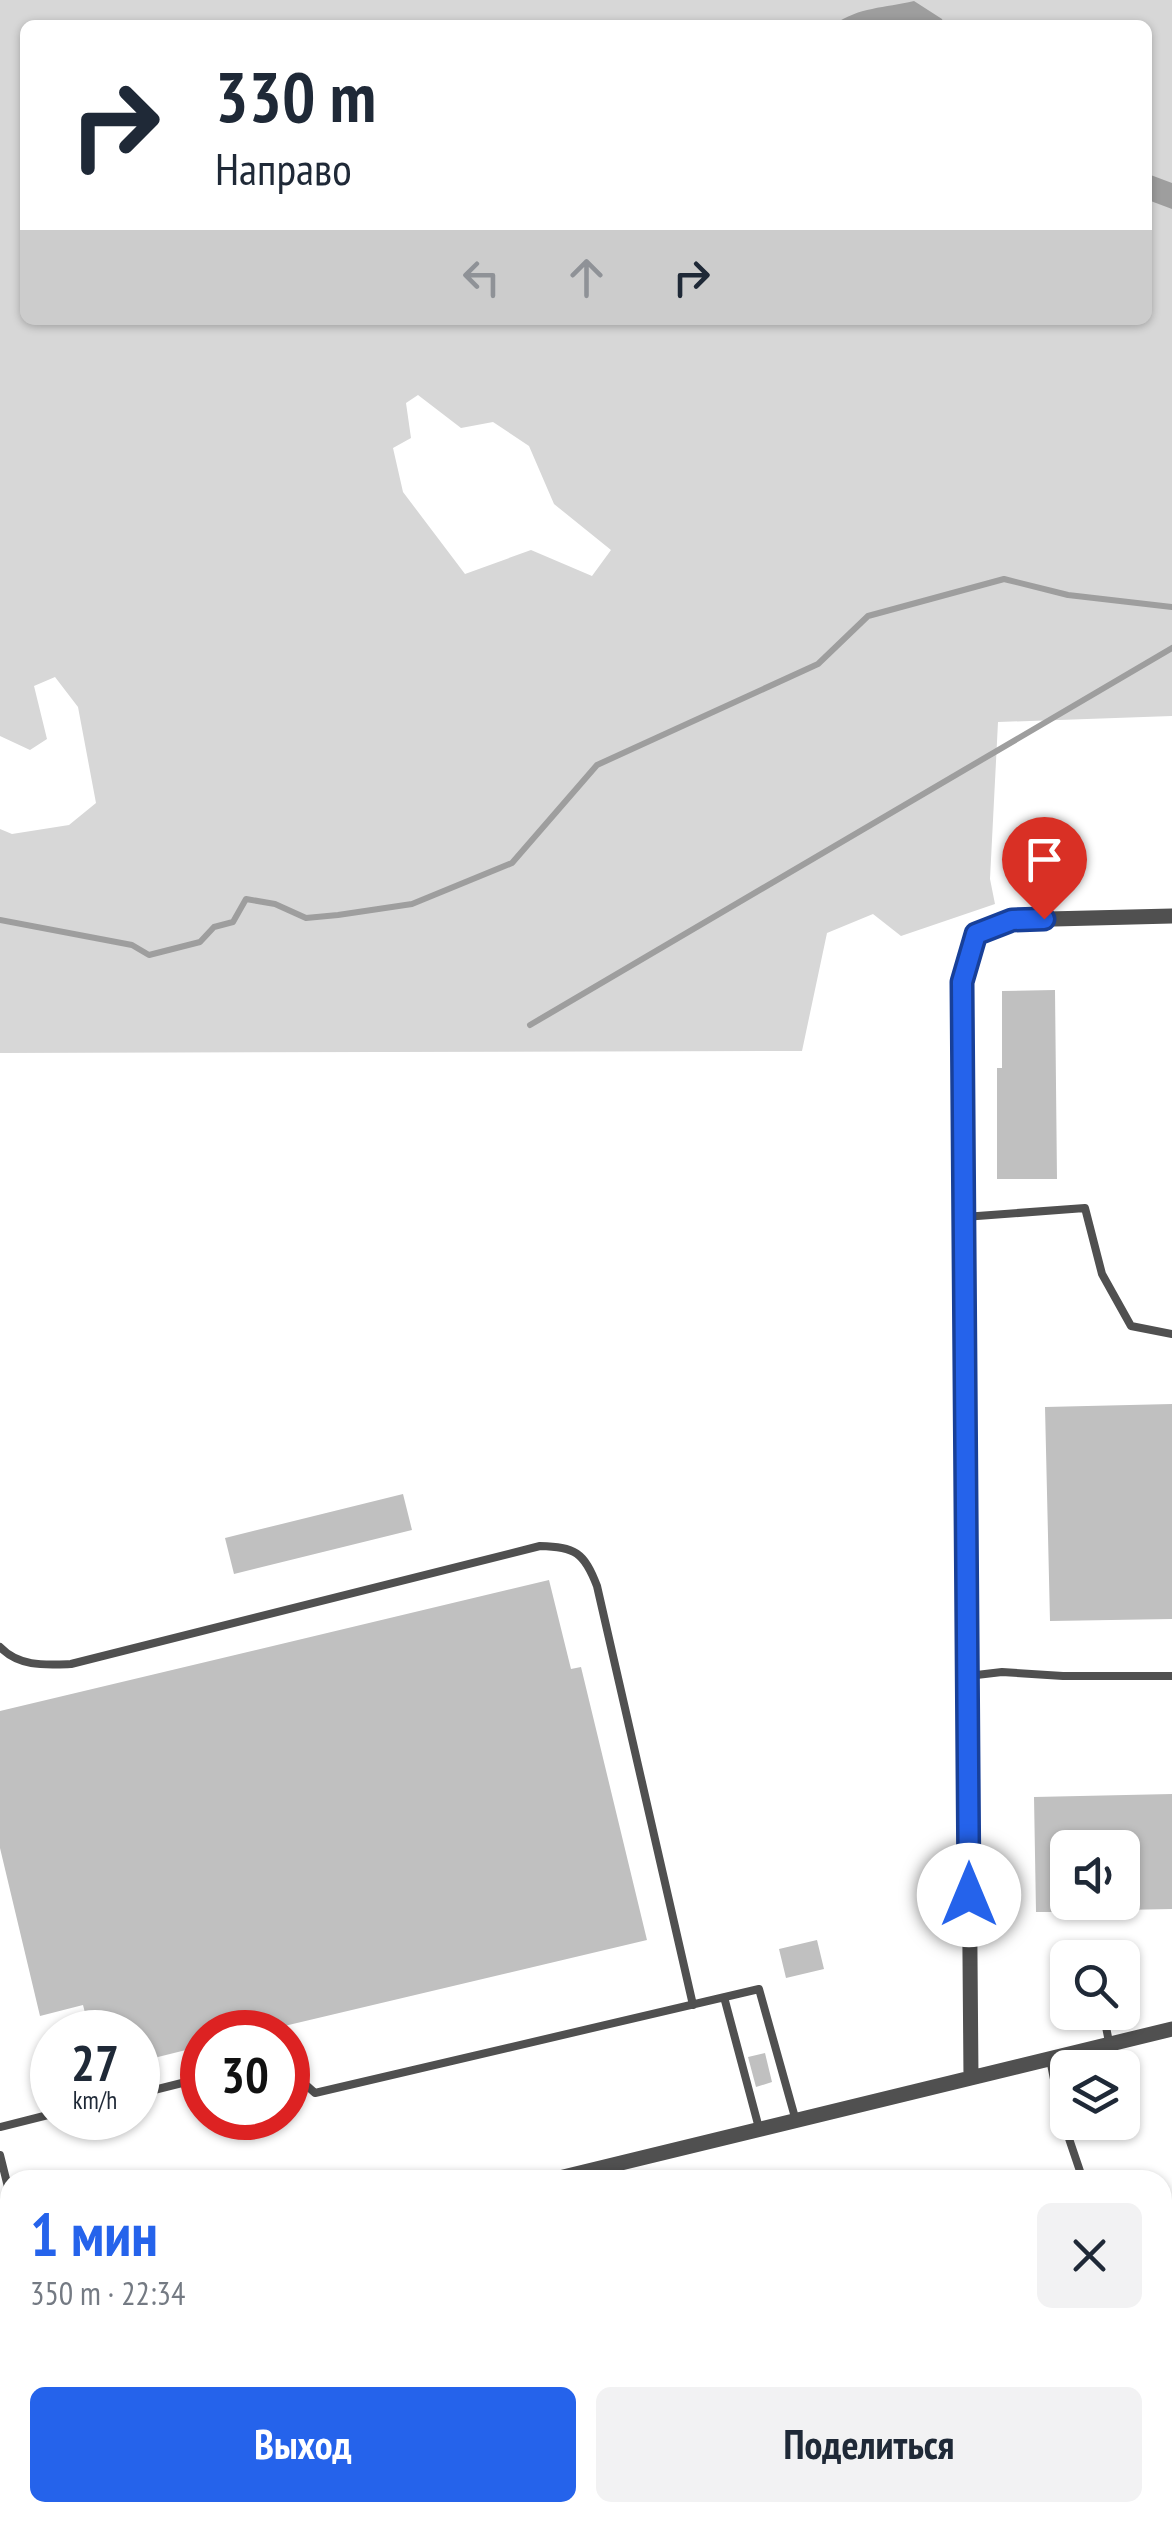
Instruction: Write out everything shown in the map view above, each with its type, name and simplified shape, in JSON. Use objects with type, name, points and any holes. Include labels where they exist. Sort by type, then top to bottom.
[{"type":"street","points":[[970,2078],[962,982],[976,934],[1012,920],[1172,916]]},
{"type":"street","points":[[1086,2050],[1172,2029]]},
{"type":"street","points":[[593,2170],[1050,2059]]},
{"type":"lane","points":[[964,1216],[1085,1208],[1102,1274],[1131,1326],[1172,1334]]},
{"type":"lane","points":[[0,1647],[6,1654],[34,1665],[70,1664],[540,1546],[567,1546],[588,1562],[596,1586],[693,2005]]},
{"type":"lane","points":[[968,1676],[1002,1672],[1172,1676]]},
{"type":"lane","points":[[310,2088],[315,2093],[759,1989],[796,2120]]},
{"type":"lane","points":[[724,1997],[760,2130]]},
{"type":"lane","points":[[1107,2030],[1110,2044]]},
{"type":"lane","points":[[0,2127],[30,2120]]},
{"type":"lane","points":[[1070,2140],[1080,2170]]},
{"type":"shaded area","points":[[0,0],[1172,0],[1172,716],[998,722],[990,879],[995,904],[901,936],[873,914],[827,933],[802,1051],[0,1053],[0,829],[12,834],[69,825],[96,803],[78,707],[55,677],[34,686],[47,739],[30,750],[0,736]],"holes":[[[418,395],[461,428],[493,422],[529,446],[554,504],[611,550],[592,576],[531,550],[465,574],[403,492],[393,448],[411,438],[406,403]]]},
{"type":"shaded area","points":[[914,1],[942,20],[842,20],[862,11]]},
{"type":"shaded area","points":[[1152,176],[1172,183],[1172,209],[1152,202]]},
{"type":"building","points":[[1055,990],[1057,1179],[997,1179],[1002,991]]},
{"type":"building","points":[[1172,1404],[1172,1619],[1050,1621],[1045,1407]]},
{"type":"building","points":[[403,1494],[412,1530],[234,1574],[225,1538]]},
{"type":"building","points":[[549,1580],[571,1669],[581,1667],[647,1940],[310,2020],[310,2010],[180,2010],[180,2052],[160,2056],[160,2010],[84,2010],[83,2005],[39,2010],[0,1848],[0,1711]]},
{"type":"building","points":[[1172,1794],[1172,1909],[1140,1910],[1140,1830],[1050,1830],[1050,1912],[1036,1912],[1034,1797]]},
{"type":"building","points":[[817,1940],[824,1969],[786,1978],[779,1949]]},
{"type":"building","points":[[765,2053],[772,2082],[756,2087],[748,2057]]},
{"type":"waterway","points":[[0,920],[132,945],[149,955],[200,942],[214,927],[233,922],[246,899],[275,904],[306,918],[412,904],[512,863],[597,765],[818,664],[868,616],[1004,579],[1068,595],[1172,607]]},
{"type":"waterway","points":[[530,1025],[1172,648]]},
{"type":"route","points":[[969,1895],[962,982],[976,934],[1012,920],[1044,919]]}]
